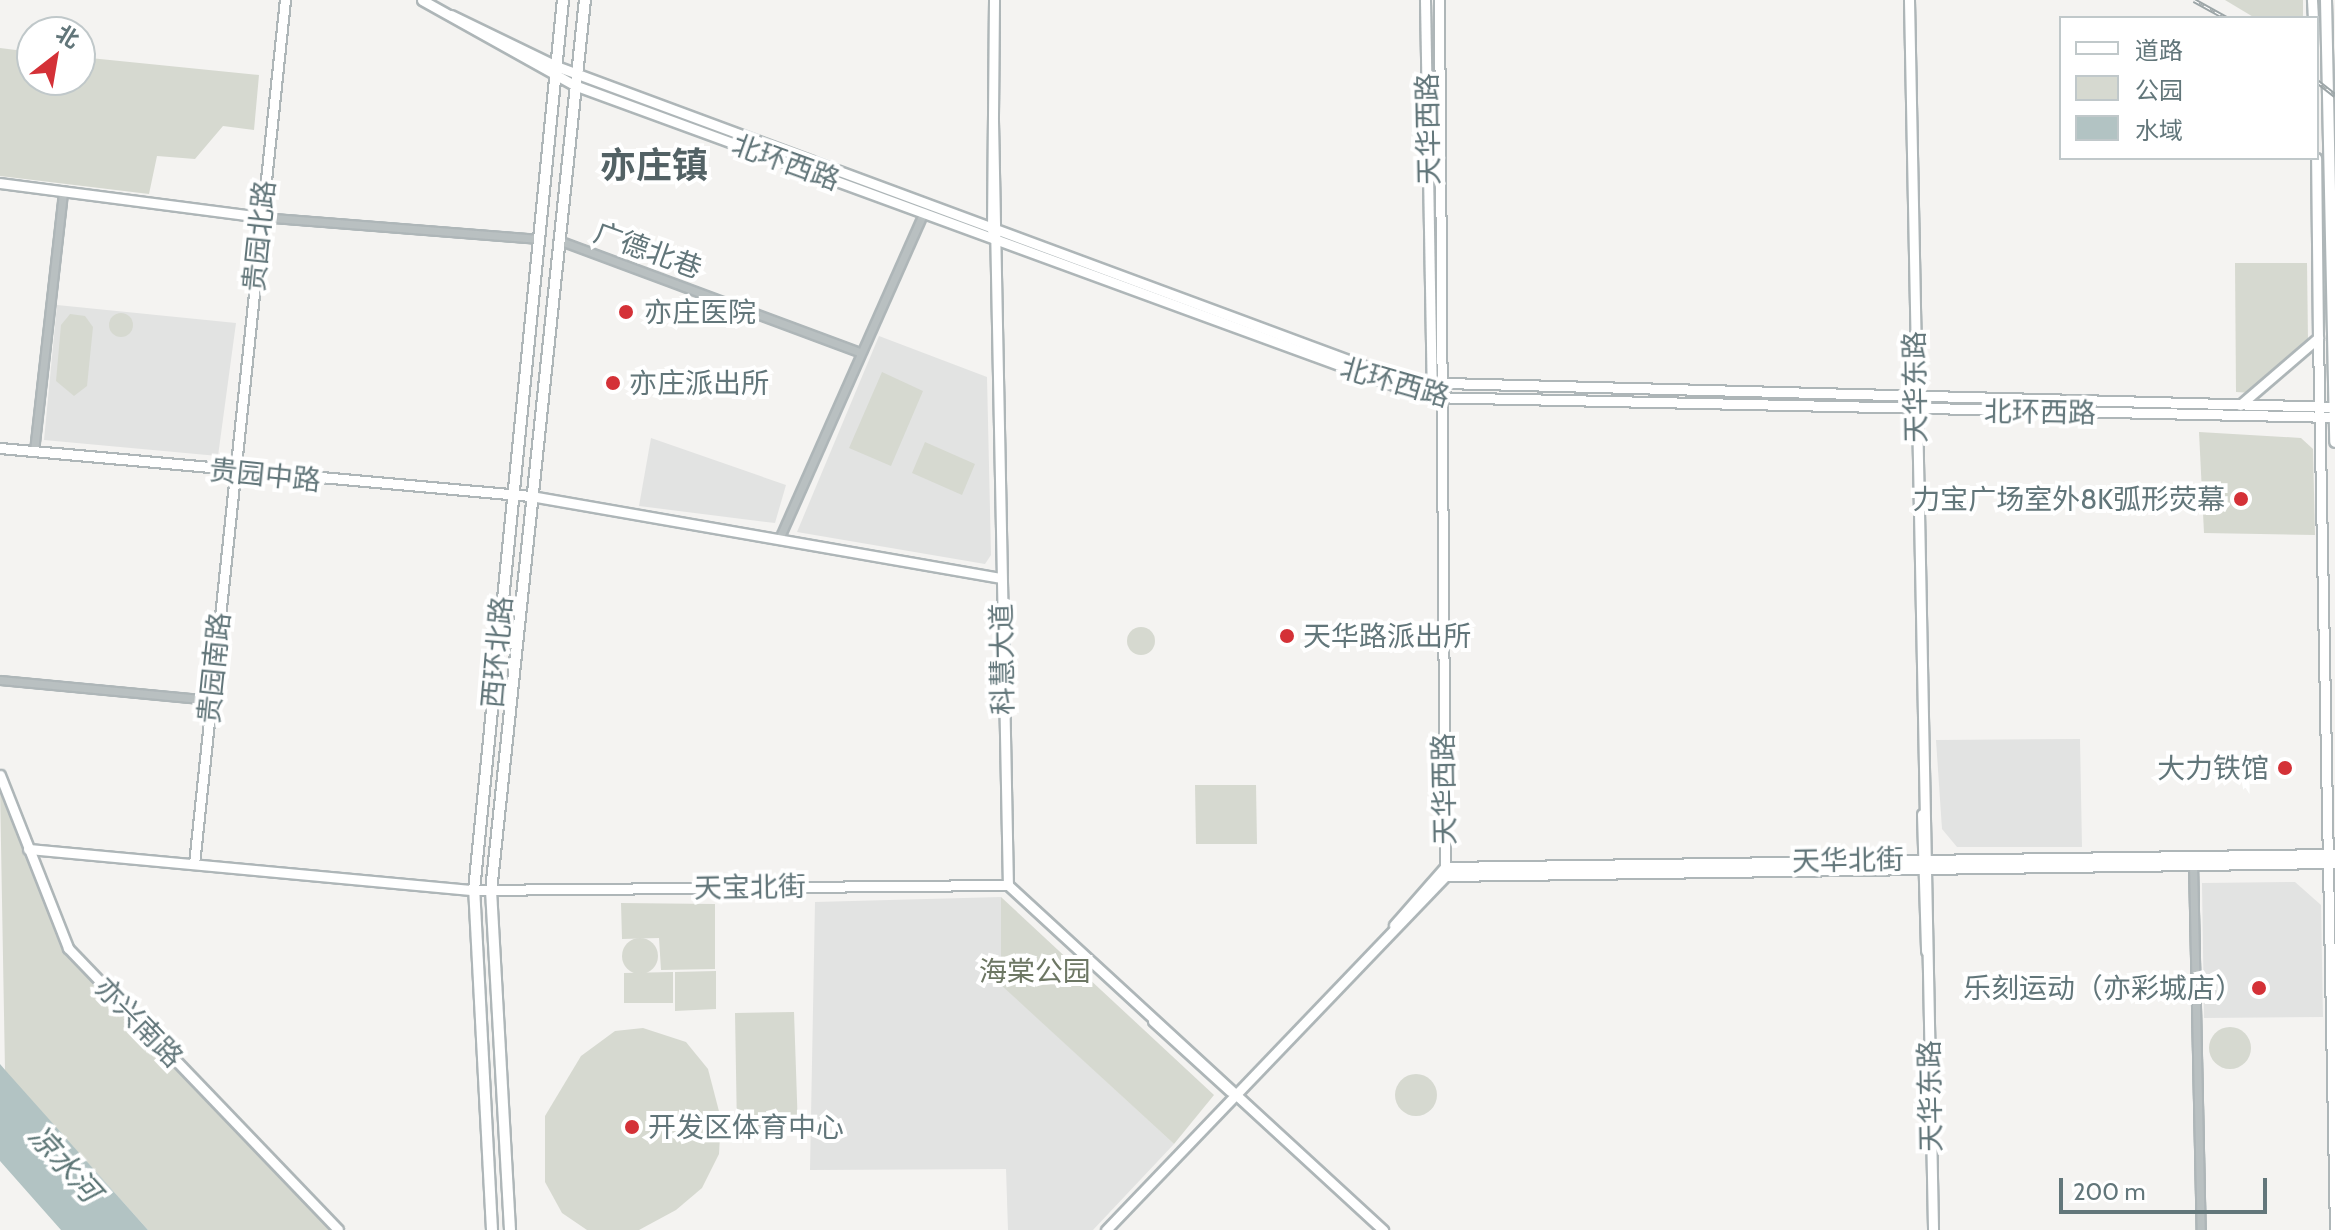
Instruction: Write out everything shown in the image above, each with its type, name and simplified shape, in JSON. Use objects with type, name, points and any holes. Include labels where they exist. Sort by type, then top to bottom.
[{"type":"main road","name":"西环北路","points":[[492,1230],[474,890],[563,0]]},
{"type":"main road","name":"西环北路","points":[[510,1230],[491,891],[585,0]]},
{"type":"main road","points":[[2326,0],[2335,442]]},
{"type":"street","name":"贵园北路","points":[[236,472],[285,0]]},
{"type":"street","name":"北环西路","points":[[422,0],[575,79],[924,212],[996,232],[1439,399],[1915,409],[2320,412],[2335,407]]},
{"type":"street","name":"科慧大道","points":[[991,0],[1008,885]]},
{"type":"street","name":"天华西路","points":[[1106,1230],[1237,1095],[1445,871],[1439,399],[1436,386],[1425,0]]},
{"type":"street","name":"天华西路","points":[[1436,386],[1439,0]]},
{"type":"street","name":"天华东路","points":[[1909,0],[1933,1230]]},
{"type":"street","name":"北环西路","points":[[575,79],[996,232],[1436,386],[2237,406],[2320,412],[2335,417]]},
{"type":"street","points":[[2316,160],[2326,766],[2331,859],[2335,1230]]},
{"type":"street","points":[[0,183],[261,217],[539,239]]},
{"type":"street","points":[[34,451],[63,191]]},
{"type":"street","points":[[779,539],[859,352],[924,212]]},
{"type":"street","name":"广德北巷","points":[[558,240],[859,352]]},
{"type":"street","points":[[2318,274],[2331,243]]},
{"type":"street","points":[[2237,406],[2318,338]]},
{"type":"street","name":"贵园中路","points":[[0,448],[236,472],[531,496],[1000,578]]},
{"type":"street","name":"贵园南路","points":[[194,864],[236,472]]},
{"type":"street","points":[[0,680],[210,700]]},
{"type":"street","points":[[2326,766],[2335,744]]},
{"type":"street","name":"亦兴南路","points":[[0,775],[68,948],[338,1230]]},
{"type":"street","name":"天宝北街","points":[[28,849],[491,891],[1008,885]]},
{"type":"street","name":"天华北街","points":[[1926,863],[2193,863],[2331,859]]},
{"type":"street","name":"天华北街","points":[[1445,871],[2331,859]]},
{"type":"street","points":[[2193,863],[2201,1230]]},
{"type":"street","points":[[1008,885],[1383,1230]]},
{"type":"shaded area","points":[[57,305],[236,323],[218,456],[44,440]]},
{"type":"shaded area","points":[[879,336],[987,377],[991,555],[985,564],[797,532]]},
{"type":"shaded area","points":[[651,438],[786,485],[775,523],[639,506]]},
{"type":"shaded area","points":[[2080,739],[2082,847],[1957,847],[1942,829],[1936,740]]},
{"type":"shaded area","points":[[2295,882],[2321,905],[2323,1017],[2204,1018],[2202,883]]},
{"type":"shaded area","points":[[1001,897],[1002,985],[1174,1144],[1093,1230],[1008,1230],[1006,1169],[810,1170],[815,902]]},
{"type":"green space","points":[[2225,0],[2303,0],[2303,16],[2252,16]]},
{"type":"green space","points":[[0,48],[16,50],[16,96],[96,96],[96,59],[259,75],[254,130],[223,126],[195,159],[157,156],[149,194],[0,176]]},
{"type":"green space","points":[[2235,263],[2307,263],[2308,342],[2253,393],[2236,392]]},
{"type":"green space","points":[[121,313],[130,316],[133,325],[130,334],[121,337],[112,334],[109,325],[112,316]]},
{"type":"green space","points":[[70,314],[85,316],[93,327],[87,386],[74,396],[56,381],[61,325]]},
{"type":"green space","points":[[882,372],[923,391],[891,466],[849,448]]},
{"type":"green space","points":[[2199,432],[2301,438],[2313,449],[2315,535],[2204,533]]},
{"type":"green space","points":[[925,442],[975,464],[962,495],[912,473]]},
{"type":"green space","points":[[1141,627],[1151,631],[1155,641],[1151,651],[1141,655],[1131,651],[1127,641],[1131,631]]},
{"type":"green space","points":[[1195,785],[1256,785],[1257,844],[1196,844]]},
{"type":"green space","points":[[0,787],[66,955],[330,1230],[148,1230],[5,1071]]},
{"type":"green space","name":"海棠公园","points":[[1001,897],[1214,1095],[1174,1144],[1001,985]]},
{"type":"green space","points":[[621,903],[715,904],[715,969],[661,970],[659,938],[622,939]]},
{"type":"green space","points":[[640,938],[653,943],[658,956],[653,969],[640,974],[627,969],[622,956],[627,943]]},
{"type":"green space","points":[[716,971],[716,1009],[675,1011],[675,972]]},
{"type":"green space","points":[[673,972],[673,1003],[624,1003],[624,973]]},
{"type":"green space","points":[[794,1012],[798,1129],[737,1129],[735,1013]]},
{"type":"green space","points":[[2230,1027],[2245,1033],[2251,1048],[2245,1063],[2230,1069],[2215,1063],[2209,1048],[2215,1033]]},
{"type":"green space","name":"开发区体育中心","points":[[643,1028],[686,1042],[708,1069],[721,1119],[719,1154],[702,1188],[676,1210],[639,1230],[587,1230],[562,1213],[545,1182],[545,1116],[581,1056],[615,1031]]},
{"type":"green space","points":[[1416,1074],[1431,1080],[1437,1095],[1431,1110],[1416,1116],[1401,1110],[1395,1095],[1401,1080]]},
{"type":"water","name":"凉水河","points":[[0,1064],[148,1230],[61,1230],[0,1161]]},
{"type":"railway","points":[[2194,0],[2222,16]]},
{"type":"railway","points":[[2319,83],[2335,95]]},
{"type":"place","name":"亦庄医院","points":[[626,312]]},
{"type":"place","name":"亦庄派出所","points":[[613,383]]},
{"type":"place","name":"力宝广场室外8K弧形荧幕","points":[[2241,499]]},
{"type":"place","name":"天华路派出所","points":[[1287,636]]},
{"type":"place","name":"大力铁馆","points":[[2285,768]]},
{"type":"place","name":"乐刻运动（亦彩城店）","points":[[2259,988]]},
{"type":"place","name":"开发区体育中心","points":[[632,1127]]},
{"type":"district","name":"亦庄镇","points":[[654,166]]}]
